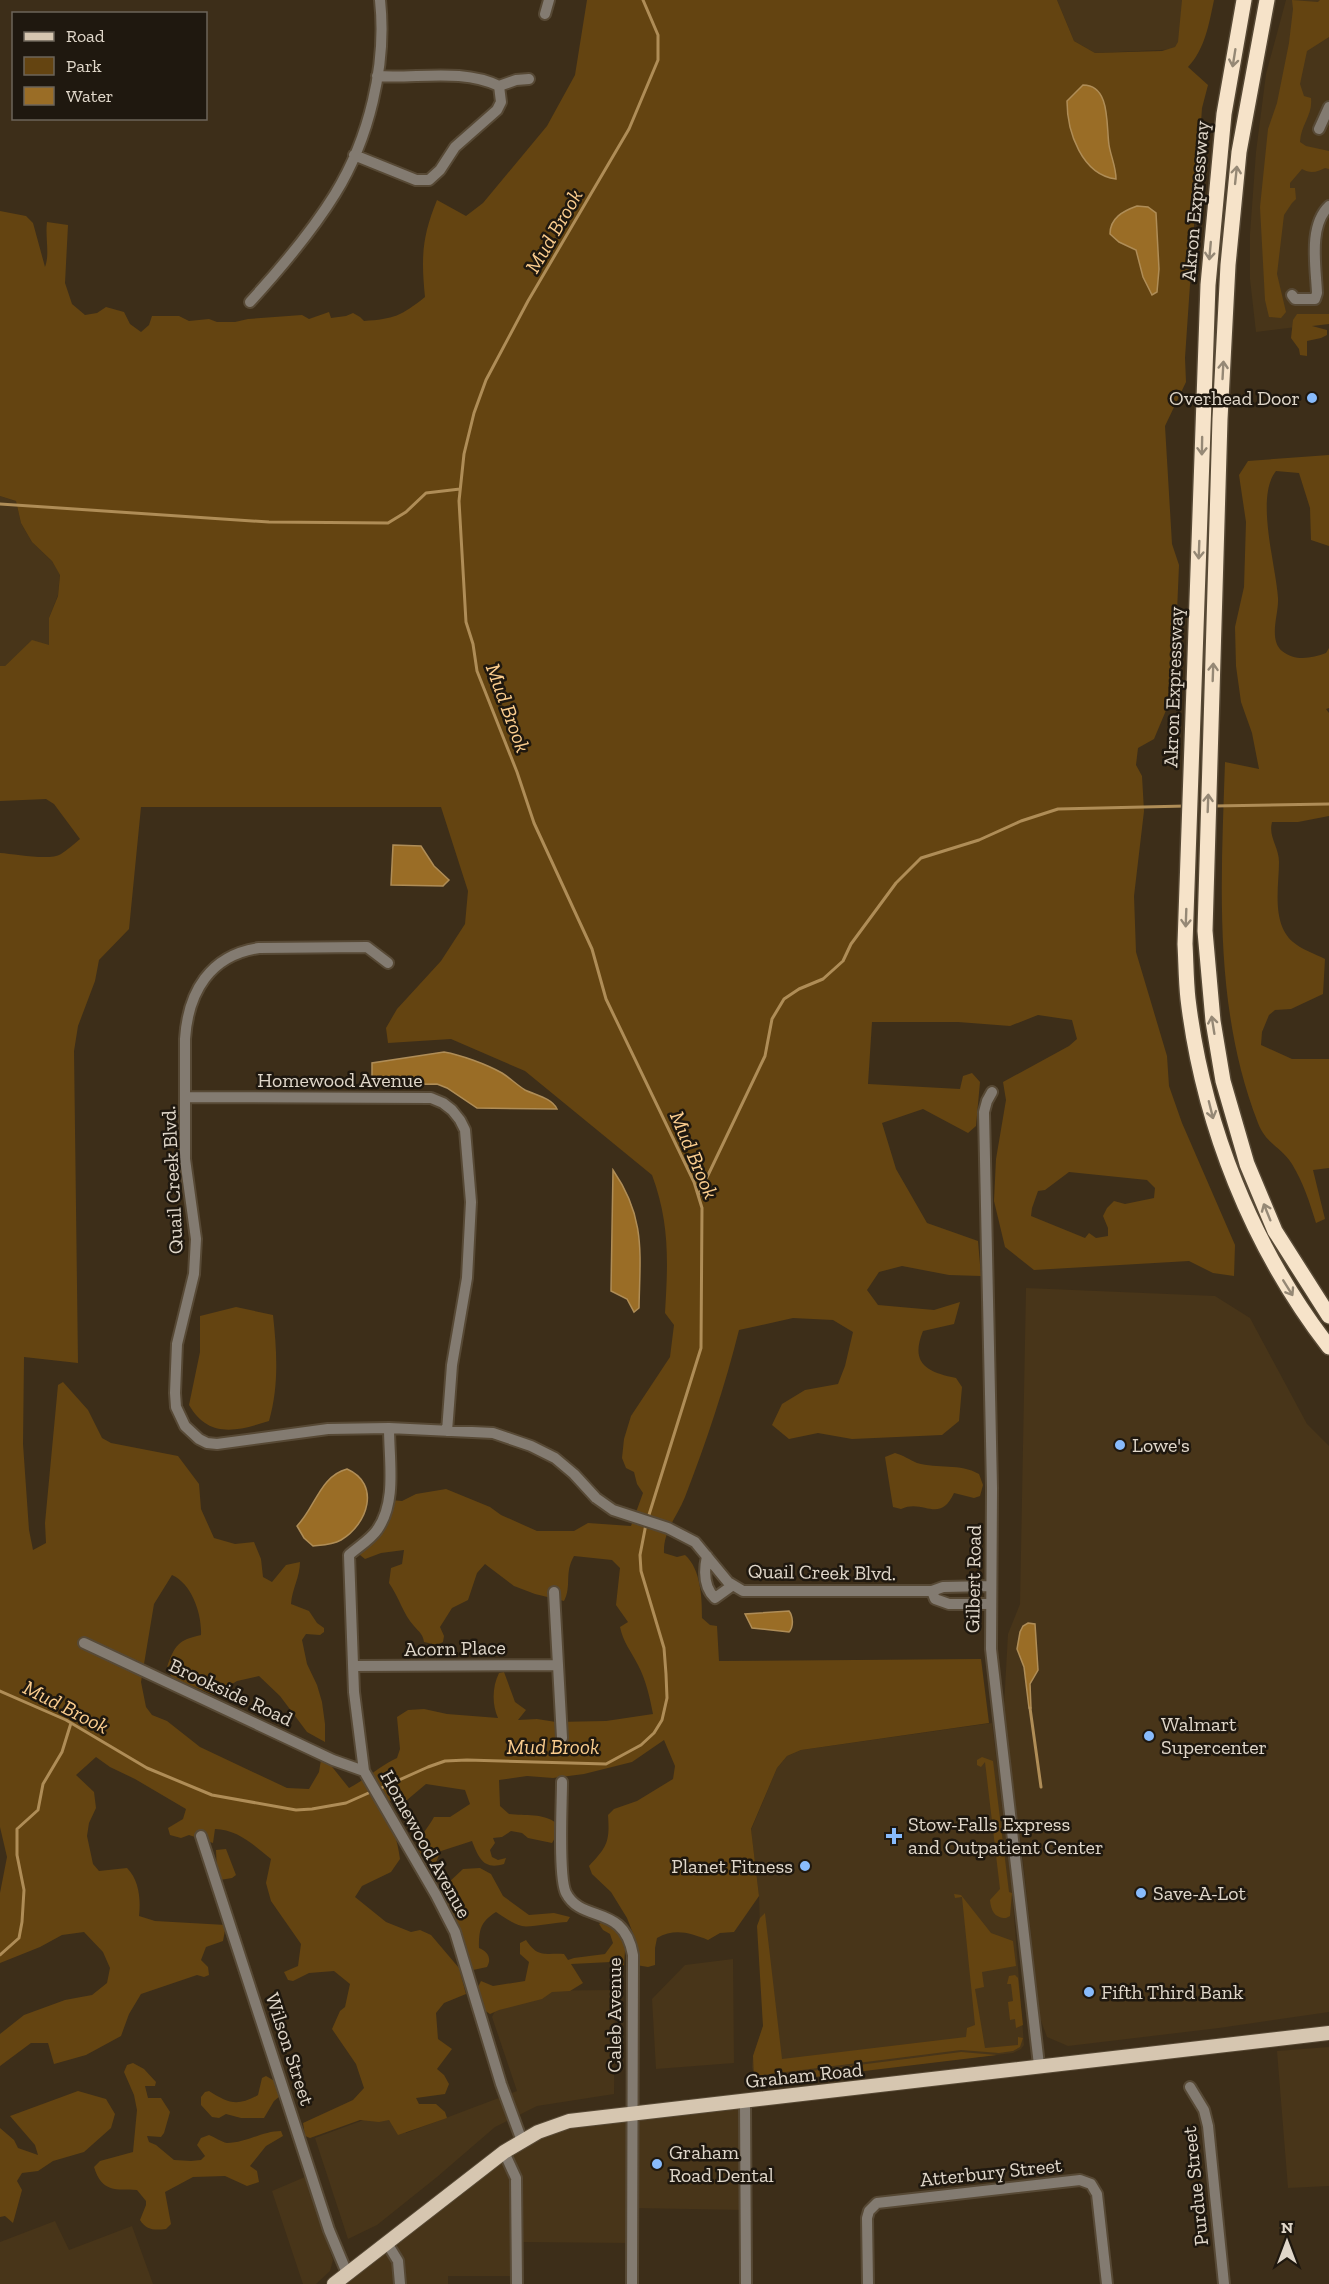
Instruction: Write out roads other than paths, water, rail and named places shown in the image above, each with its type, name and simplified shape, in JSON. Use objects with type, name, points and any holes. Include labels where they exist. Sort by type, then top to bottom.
[{"type":"highway","name":"Akron Expressway","points":[[1244,0],[1224,114],[1208,285],[1187,859],[1185,944],[1188,998],[1212,1116],[1229,1166],[1254,1225],[1286,1286],[1329,1347]]},
{"type":"highway","name":"Akron Expressway","points":[[1267,0],[1239,152],[1228,266],[1220,420],[1205,862],[1205,931],[1208,980],[1223,1081],[1247,1164],[1275,1231],[1329,1316]]},
{"type":"main road","name":"Graham Road","points":[[334,2284],[504,2152],[538,2132],[569,2121],[1329,2033]]},
{"type":"street","points":[[250,302],[311,229],[336,192],[354,155],[366,124],[377,76],[381,29],[380,0]]},
{"type":"street","points":[[545,14],[549,0]]},
{"type":"street","points":[[377,76],[463,77],[499,86],[516,80],[528,79]]},
{"type":"street","points":[[354,155],[416,180],[429,180],[440,170],[455,147],[497,110],[501,102],[499,86]]},
{"type":"street","points":[[1319,129],[1329,107]]},
{"type":"street","points":[[1292,295],[1295,299],[1315,299],[1318,222],[1329,206]]},
{"type":"street","name":"Quail Creek Blvd.","points":[[388,963],[367,947],[259,948],[246,950],[221,963],[200,983],[190,1006],[185,1039],[185,1159],[196,1239],[194,1275],[177,1353],[176,1407],[185,1425],[199,1439],[217,1444],[328,1429],[389,1428],[493,1433],[531,1446],[555,1458],[574,1474],[596,1498],[613,1510],[676,1531],[695,1542],[728,1582],[743,1591],[932,1591],[943,1587],[991,1587]]},
{"type":"street","name":"Gilbert Road","points":[[992,1092],[984,1112],[992,1488],[991,1649],[1039,2065]]},
{"type":"street","name":"Homewood Avenue","points":[[186,1097],[431,1098],[443,1102],[460,1120],[465,1130],[467,1146],[471,1202],[470,1235],[467,1278],[452,1365],[447,1431]]},
{"type":"street","name":"Homewood Avenue","points":[[389,1428],[390,1500],[386,1515],[376,1531],[350,1555],[353,1666],[359,1737],[366,1775],[436,1894],[455,1932],[501,2084],[522,2141]]},
{"type":"street","points":[[707,1556],[705,1579],[712,1595],[715,1598],[733,1586]]},
{"type":"street","points":[[932,1591],[935,1599],[944,1603],[991,1604]]},
{"type":"street","points":[[554,1592],[562,1738]]},
{"type":"street","name":"Brookside Road","points":[[84,1643],[366,1775]]},
{"type":"street","name":"Acorn Place","points":[[353,1666],[558,1665]]},
{"type":"street","name":"Caleb Avenue","points":[[562,1782],[562,1868],[563,1886],[566,1893],[574,1903],[623,1928],[631,1942],[634,1971],[632,2284]]},
{"type":"street","name":"Wilson Street","points":[[201,1836],[329,2230],[347,2273]]},
{"type":"street","name":"Purdue Street","points":[[1190,2087],[1204,2110],[1208,2126],[1224,2284]]},
{"type":"street","points":[[745,2101],[746,2284]]},
{"type":"street","points":[[504,2152],[516,2178],[517,2284]]},
{"type":"street","name":"Atterbury Street","points":[[868,2284],[867,2218],[869,2211],[877,2203],[1080,2180],[1091,2184],[1097,2194],[1107,2284]]},
{"type":"street","points":[[387,2243],[398,2261],[400,2284]]},
{"type":"water","points":[[1083,85],[1092,87],[1103,99],[1116,179],[1104,176],[1094,169],[1086,161],[1074,138],[1067,101]]},
{"type":"water","points":[[1137,206],[1148,207],[1156,213],[1159,269],[1157,292],[1152,295],[1143,277],[1136,250],[1119,242],[1110,234],[1115,219]]},
{"type":"water","points":[[393,845],[421,846],[434,866],[449,880],[443,886],[391,885]]},
{"type":"water","points":[[444,1052],[496,1070],[525,1090],[547,1099],[557,1109],[477,1108],[437,1084],[372,1085],[372,1063]]},
{"type":"water","points":[[613,1170],[631,1204],[639,1236],[639,1308],[634,1312],[627,1299],[611,1291]]},
{"type":"water","points":[[347,1469],[358,1476],[364,1484],[367,1504],[364,1514],[358,1524],[341,1540],[331,1544],[313,1546],[304,1538],[297,1526],[330,1478]]},
{"type":"water","points":[[789,1611],[792,1627],[789,1632],[752,1628],[745,1614]]},
{"type":"water","points":[[1028,1623],[1035,1624],[1038,1670],[1030,1684],[1031,1708],[1029,1708],[1024,1667],[1017,1649],[1020,1632]]},
{"type":"waterway","name":"Mud Brook","points":[[643,0],[658,35],[658,60],[629,129],[528,301],[486,380],[474,413],[464,454],[459,501],[466,622],[473,644],[477,671],[517,772],[534,823],[592,949],[606,999],[694,1182],[702,1208],[701,1348],[648,1518]]},
{"type":"waterway","points":[[0,504],[269,522],[388,523],[406,512],[426,493],[460,489]]},
{"type":"waterway","points":[[1214,806],[1329,804]]},
{"type":"waterway","points":[[699,1194],[765,1056],[772,1019],[784,999],[799,989],[823,979],[843,961],[851,944],[896,883],[921,858],[979,840],[1021,821],[1058,809],[1186,806]]},
{"type":"waterway","name":"Mud Brook","points":[[379,1789],[445,1761],[606,1764],[641,1745],[654,1733],[662,1720],[667,1698],[664,1648],[641,1571],[640,1555],[646,1524]]},
{"type":"waterway","name":"Mud Brook","points":[[0,1691],[66,1720],[147,1768],[212,1795],[296,1810],[346,1803],[373,1791]]},
{"type":"waterway","points":[[1030,1708],[1041,1787]]},
{"type":"waterway","points":[[0,1955],[19,1938],[22,1922],[24,1890],[17,1855],[17,1829],[38,1810],[43,1784],[62,1752],[71,1723]]},
{"type":"place","name":"Overhead Door","points":[[1312,398]]},
{"type":"place","name":"Lowe's","points":[[1120,1445]]},
{"type":"place","name":"Walmart Supercenter","points":[[1149,1736]]},
{"type":"place","name":"Stow-Falls Express and Outpatient Center","points":[[894,1836]]},
{"type":"place","name":"Planet Fitness","points":[[805,1866]]},
{"type":"place","name":"Save-A-Lot","points":[[1141,1893]]},
{"type":"place","name":"Fifth Third Bank","points":[[1089,1992]]},
{"type":"place","name":"Graham Road Dental","points":[[657,2164]]}]
